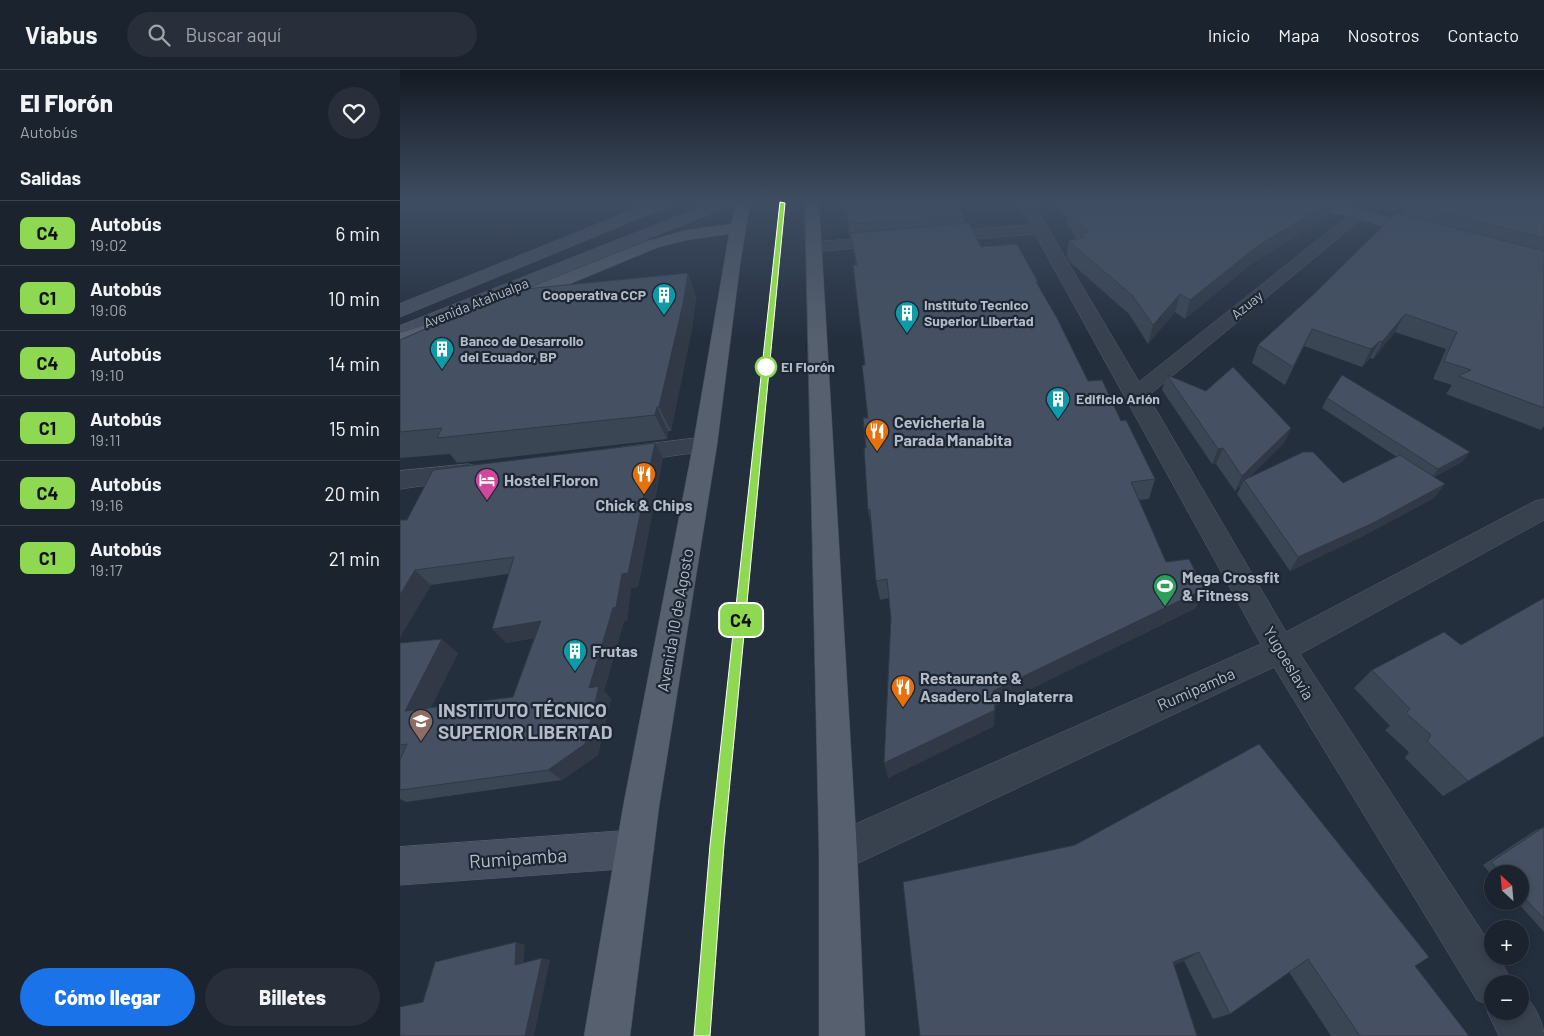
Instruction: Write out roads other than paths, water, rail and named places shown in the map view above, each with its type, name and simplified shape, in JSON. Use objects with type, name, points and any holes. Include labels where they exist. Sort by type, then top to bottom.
[{"type":"main road","name":"Avenida Atahualpa","points":[[400,311],[554,248]]},
{"type":"main road","name":"Avenida Atahualpa","points":[[400,323],[586,248]]},
{"type":"main road","name":"Avenida Atahualpa","points":[[400,334],[613,248]]},
{"type":"main road","points":[[400,339],[483,313],[643,248]]},
{"type":"main road","name":"Avenida 10 de Agosto","points":[[607,1036],[635,850],[705,446],[735,248]]},
{"type":"main road","points":[[814,248],[838,852],[842,1036]]},
{"type":"main road","name":"Rumipamba","points":[[400,866],[635,850]]},
{"type":"street","name":"Yugoeslavia","points":[[1050,248],[1136,395],[1280,650],[1486,975]]},
{"type":"street","name":"Azuay","points":[[1136,395],[1308,248]]},
{"type":"street","points":[[596,458],[705,446]]},
{"type":"street","points":[[400,480],[488,470]]},
{"type":"street","name":"Rumipamba","points":[[838,852],[1280,650],[1544,508]]},
{"type":"street","points":[[1515,1020],[1525,1036]]},
{"type":"place","name":"Cooperativa CCP","points":[[664,316]]},
{"type":"place","name":"Instituto Tecnico Superior Libertad","points":[[907,334]]},
{"type":"place","name":"El Florón","points":[[766,367]]},
{"type":"place","name":"Banco de Desarrollo del Ecuador, BP","points":[[442,370]]},
{"type":"place","name":"Edificio Arión","points":[[1058,420]]},
{"type":"place","name":"Cevicheria la Parada Manabita","points":[[877,452]]},
{"type":"place","name":"Chick & Chips","points":[[644,495]]},
{"type":"place","name":"Hostel Floron","points":[[487,501]]},
{"type":"place","name":"Mega Crossfit & Fitness","points":[[1165,607]]},
{"type":"place","name":"Frutas","points":[[575,672]]},
{"type":"place","name":"Restaurante & Asadero La Inglaterra","points":[[903,708]]},
{"type":"place","name":"INSTITUTO TÉCNICO SUPERIOR LIBERTAD","points":[[421,742]]}]
